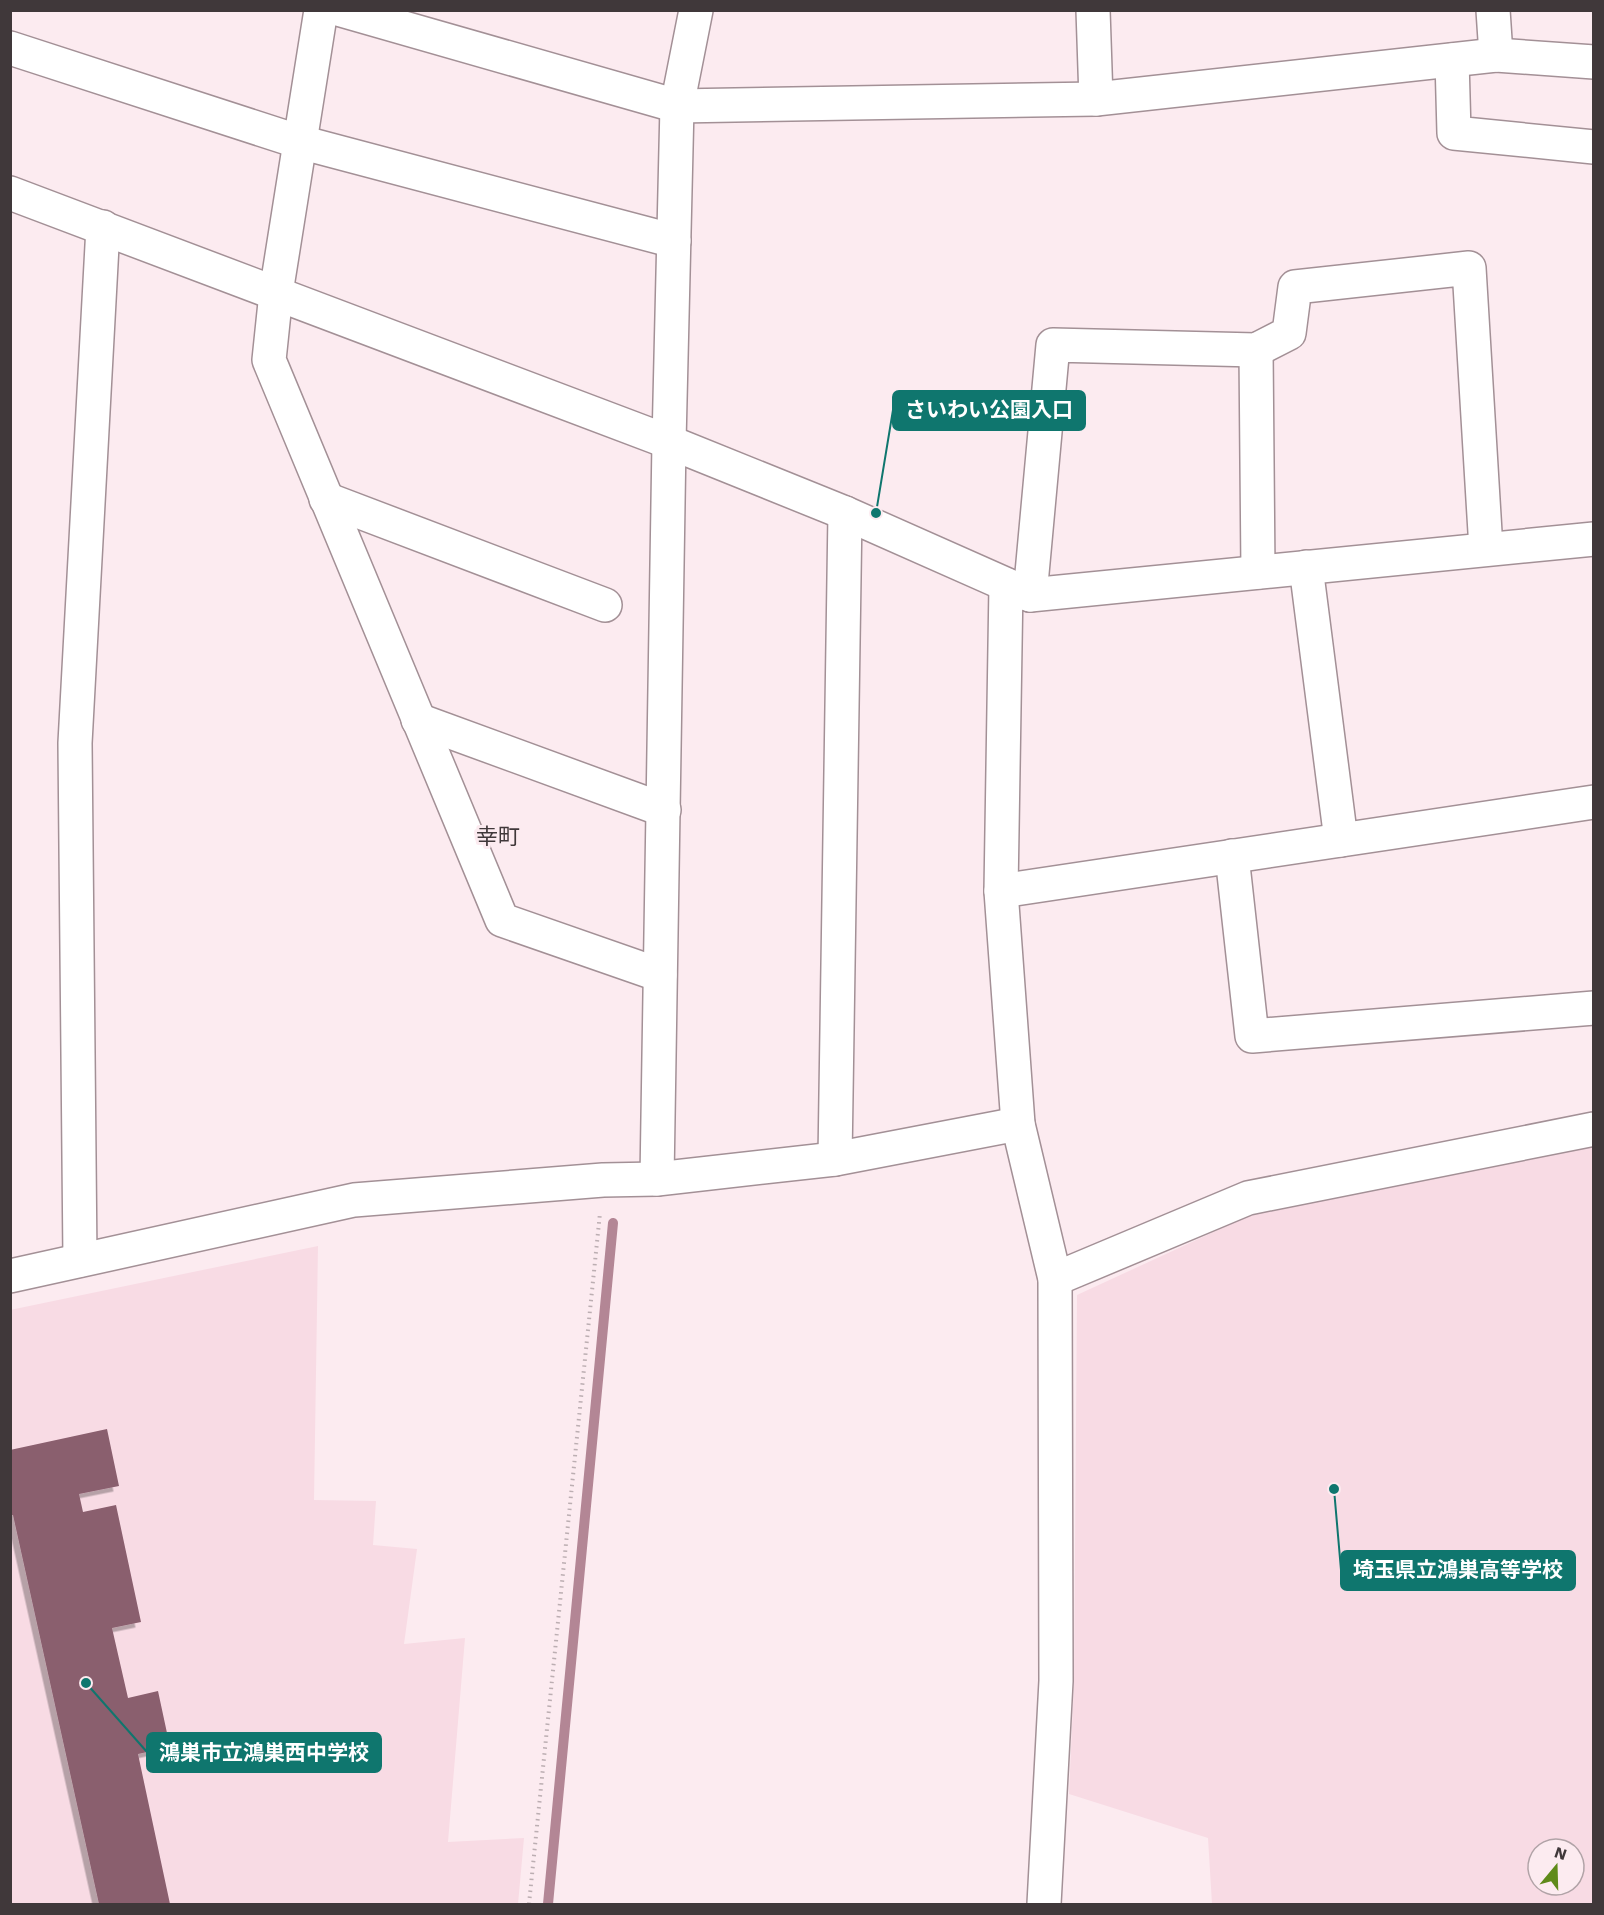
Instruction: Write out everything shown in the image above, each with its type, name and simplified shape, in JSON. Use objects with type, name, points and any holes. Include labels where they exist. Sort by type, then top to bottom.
[{"type":"street","points":[[321,10],[276,293],[269,360],[502,920],[660,975]]},
{"type":"street","points":[[341,10],[677,106],[1096,99],[1496,55],[1593,62]]},
{"type":"street","points":[[657,1179],[677,106],[696,10]]},
{"type":"street","points":[[1093,10],[1096,99]]},
{"type":"street","points":[[1493,10],[1496,55]]},
{"type":"street","points":[[10,48],[300,142],[674,241]]},
{"type":"street","points":[[1452,60],[1454,134],[1593,147]]},
{"type":"street","points":[[10,193],[669,442],[845,513],[1018,590],[1258,572],[1593,539]]},
{"type":"street","points":[[80,1260],[75,743],[103,227]]},
{"type":"street","points":[[1044,1905],[1056,1681],[1055,1279],[1018,1124],[1001,891],[1018,590],[1053,345],[1256,350],[1289,333],[1295,287],[1469,268],[1486,549]]},
{"type":"street","points":[[1256,350],[1258,572]]},
{"type":"street","points":[[327,499],[605,605]]},
{"type":"street","points":[[835,1159],[845,513]]},
{"type":"street","points":[[1306,567],[1341,840]]},
{"type":"street","points":[[418,720],[664,810]]},
{"type":"street","points":[[1001,891],[1593,802]]},
{"type":"street","points":[[1232,856],[1252,1036],[1593,1008]]},
{"type":"street","points":[[10,1276],[354,1200],[603,1180],[657,1179],[835,1159],[1018,1124]]},
{"type":"street","points":[[1055,1279],[1248,1198],[1593,1129]]},
{"type":"path","points":[[529,1905],[603,1180]]},
{"type":"shaded area","points":[[1593,1141],[1593,1904],[1212,1904],[1208,1838],[1069,1794],[1074,1682],[1077,1295],[1257,1212]]},
{"type":"shaded area","points":[[318,1246],[314,1500],[376,1501],[373,1545],[417,1549],[404,1644],[465,1638],[448,1842],[524,1838],[518,1904],[11,1904],[10,1310]]},
{"type":"building","points":[[107,1429],[119,1486],[79,1494],[83,1512],[116,1505],[141,1622],[112,1628],[128,1698],[158,1691],[170,1747],[138,1754],[170,1904],[99,1904],[13,1515],[10,1516],[10,1450]]},
{"type":"waterway","points":[[548,1904],[613,1223]]},
{"type":"place","name":"さいわい公園入口","points":[[876,513]]},
{"type":"place","name":"埼玉県立鴻巣高等学校","points":[[1334,1489]]},
{"type":"place","name":"鴻巣市立鴻巣西中学校","points":[[86,1683]]},
{"type":"district","name":"幸町","points":[[498,836]]}]
